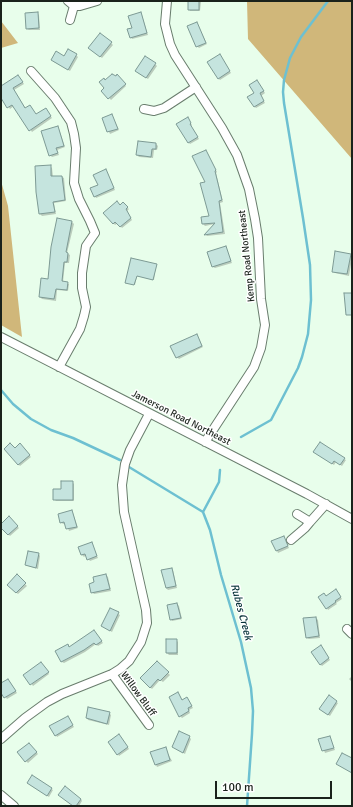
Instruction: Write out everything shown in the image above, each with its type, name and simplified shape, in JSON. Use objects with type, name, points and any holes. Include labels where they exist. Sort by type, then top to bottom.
[{"type":"street","points":[[70,20],[71,3],[97,1]]},
{"type":"street","name":"Kemp Road Northeast","points":[[167,1],[166,24],[170,44],[230,142],[245,176],[255,219],[264,325],[261,348],[256,362],[205,442]]},
{"type":"street","points":[[31,71],[55,98],[70,122],[76,148],[74,183],[79,199],[94,233],[86,246],[82,273],[82,288],[86,307],[84,316],[80,329],[59,367]]},
{"type":"street","points":[[144,109],[154,111],[164,108],[196,88]]},
{"type":"street","name":"Jamerson Road Northeast","points":[[1,336],[149,414],[326,504],[352,519]]},
{"type":"street","points":[[1,739],[47,702],[62,694],[112,674],[125,665],[136,652],[141,642],[147,623],[146,610],[124,512],[122,485],[125,464],[130,450],[149,414]]},
{"type":"street","points":[[291,540],[305,528],[326,504]]},
{"type":"street","points":[[297,514],[310,522]]},
{"type":"street","name":"Willow Bluff","points":[[112,674],[149,725]]},
{"type":"street","points":[[1,795],[14,806]]},
{"type":"shaded area","points":[[247,1],[352,1],[352,159],[248,39]]},
{"type":"shaded area","points":[[1,21],[18,43],[1,48]]},
{"type":"shaded area","points":[[1,181],[8,206],[22,337],[1,325]]},
{"type":"building","points":[[188,1],[199,1],[199,10],[188,10]]},
{"type":"building","points":[[38,12],[39,28],[26,29],[25,13]]},
{"type":"building","points":[[141,12],[147,33],[130,38],[127,29],[132,28],[128,16]]},
{"type":"building","points":[[197,22],[206,43],[196,47],[187,26]]},
{"type":"building","points":[[100,33],[112,42],[100,57],[88,48]]},
{"type":"building","points":[[68,49],[77,54],[68,70],[51,60],[56,51],[64,56]]},
{"type":"building","points":[[220,54],[230,71],[218,79],[207,62]]},
{"type":"building","points":[[145,56],[156,63],[146,78],[135,71]]},
{"type":"building","points":[[112,74],[116,76],[117,74],[126,84],[108,99],[101,91],[104,88],[99,82],[104,78],[105,80]]},
{"type":"building","points":[[18,75],[23,82],[13,88],[25,108],[30,105],[36,114],[46,108],[51,116],[29,131],[12,105],[7,108],[1,98],[1,86]]},
{"type":"building","points":[[257,80],[264,91],[260,93],[264,101],[254,107],[247,97],[254,93],[249,85]]},
{"type":"building","points":[[112,114],[118,129],[107,132],[102,118]]},
{"type":"building","points":[[188,117],[191,123],[190,124],[198,137],[188,143],[176,124]]},
{"type":"building","points":[[58,126],[64,146],[56,148],[58,153],[49,156],[41,131]]},
{"type":"building","points":[[138,141],[156,143],[156,149],[152,149],[151,157],[136,155]]},
{"type":"building","points":[[206,150],[216,170],[222,200],[219,201],[223,232],[204,235],[215,223],[202,224],[201,217],[209,216],[200,183],[205,182],[192,156]]},
{"type":"building","points":[[51,165],[51,176],[62,176],[65,200],[53,202],[55,212],[39,214],[35,166]]},
{"type":"building","points":[[106,169],[114,188],[94,197],[90,188],[98,185],[93,175]]},
{"type":"building","points":[[117,201],[120,205],[123,202],[128,207],[126,209],[131,218],[120,227],[115,222],[113,224],[103,213]]},
{"type":"building","points":[[57,218],[72,221],[66,252],[68,253],[67,262],[64,262],[62,281],[68,282],[67,290],[56,289],[54,299],[39,297],[41,278],[48,279],[51,247]]},
{"type":"building","points":[[226,246],[231,261],[212,267],[207,252]]},
{"type":"building","points":[[335,251],[351,254],[347,274],[332,272]]},
{"type":"building","points":[[131,258],[157,264],[153,280],[137,276],[134,285],[125,283]]},
{"type":"building","points":[[344,293],[352,293],[352,315],[346,315]]},
{"type":"building","points":[[197,334],[202,346],[176,358],[170,346]]},
{"type":"building","points":[[320,442],[345,458],[340,465],[334,461],[332,464],[313,452]]},
{"type":"building","points":[[10,443],[15,448],[20,443],[30,455],[18,465],[4,449]]},
{"type":"building","points":[[61,481],[73,481],[73,500],[53,500],[53,489],[61,489]]},
{"type":"building","points":[[72,510],[77,527],[66,529],[64,522],[60,523],[58,514]]},
{"type":"building","points":[[9,516],[18,526],[8,535],[1,528],[1,524]]},
{"type":"building","points":[[284,536],[288,546],[276,551],[271,541]]},
{"type":"building","points":[[92,542],[97,556],[87,560],[85,554],[81,555],[78,547]]},
{"type":"building","points":[[28,551],[39,553],[36,568],[25,565]]},
{"type":"building","points":[[172,568],[176,586],[166,588],[161,570]]},
{"type":"building","points":[[17,574],[26,583],[16,593],[7,585]]},
{"type":"building","points":[[106,574],[110,589],[91,593],[89,584],[94,582],[93,577]]},
{"type":"building","points":[[336,589],[341,597],[326,609],[318,597],[324,593],[326,596]]},
{"type":"building","points":[[177,603],[181,618],[170,620],[167,605]]},
{"type":"building","points":[[110,608],[119,612],[110,631],[101,626]]},
{"type":"building","points":[[316,617],[319,636],[306,638],[303,618]]},
{"type":"building","points":[[94,630],[102,641],[96,645],[94,643],[61,662],[55,651],[68,644],[69,647]]},
{"type":"building","points":[[166,639],[177,639],[177,653],[166,653]]},
{"type":"building","points":[[321,645],[329,658],[320,665],[311,652]]},
{"type":"building","points":[[157,661],[169,672],[160,681],[158,679],[150,688],[140,678]]},
{"type":"building","points":[[41,662],[49,672],[30,685],[23,675]]},
{"type":"building","points":[[8,679],[16,691],[4,698],[1,693],[1,683]]},
{"type":"building","points":[[178,692],[182,700],[187,697],[192,706],[188,708],[189,711],[179,717],[169,697]]},
{"type":"building","points":[[329,695],[337,701],[328,715],[319,709]]},
{"type":"building","points":[[88,707],[110,712],[107,724],[86,718]]},
{"type":"building","points":[[68,716],[73,725],[55,736],[49,726]]},
{"type":"building","points":[[179,731],[190,736],[183,753],[172,747]]},
{"type":"building","points":[[119,734],[128,747],[117,755],[108,742]]},
{"type":"building","points":[[330,736],[334,748],[322,751],[318,739]]},
{"type":"building","points":[[29,743],[37,752],[25,762],[17,752]]},
{"type":"building","points":[[166,747],[170,760],[155,765],[150,752]]},
{"type":"building","points":[[342,753],[352,758],[352,773],[336,764]]},
{"type":"building","points":[[32,775],[52,788],[47,796],[27,783]]},
{"type":"building","points":[[65,786],[81,799],[76,806],[73,806],[58,795]]},
{"type":"waterway","points":[[241,437],[271,420],[298,368],[308,334],[311,300],[310,265],[283,92],[284,80],[290,58],[301,37],[328,1]]},
{"type":"waterway","name":"Rubes Creek","points":[[1,390],[13,404],[31,419],[51,430],[73,438],[120,460]]},
{"type":"waterway","name":"Rubes Creek","points":[[129,467],[203,512],[210,530],[221,575],[241,642],[251,688],[253,711],[247,806]]},
{"type":"waterway","points":[[203,512],[219,482],[220,470]]}]
